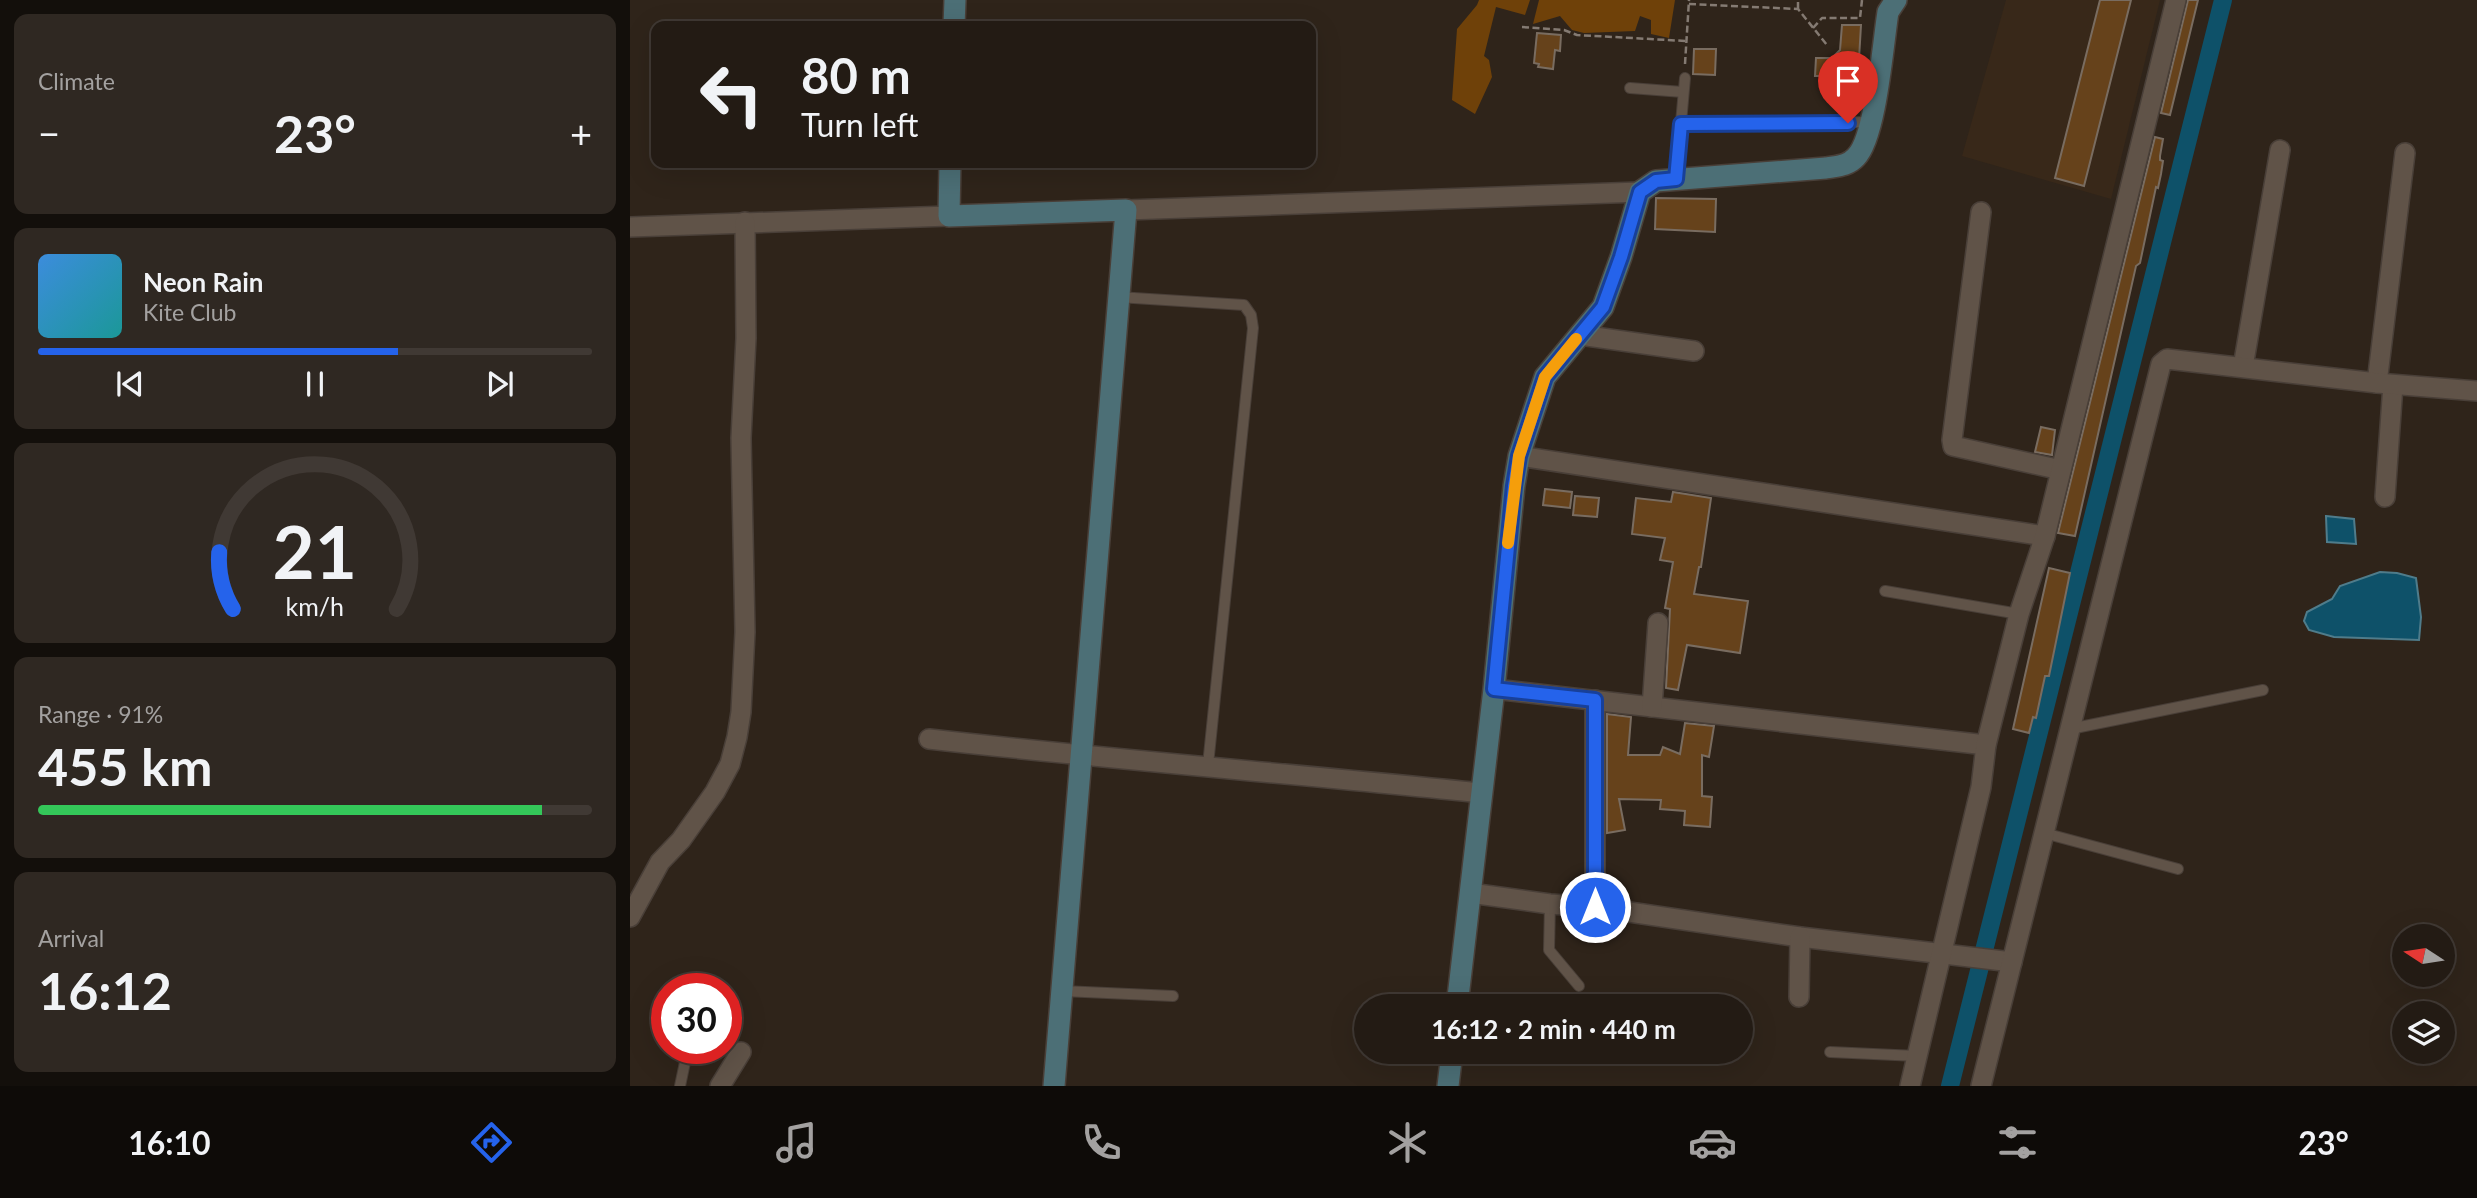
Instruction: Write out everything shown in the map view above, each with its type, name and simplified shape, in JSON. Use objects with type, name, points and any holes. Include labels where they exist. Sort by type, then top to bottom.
[{"type":"street","points":[[954,0],[954,21]]},
{"type":"street","points":[[630,227],[1640,192],[1656,181],[1844,165],[1858,156],[1872,122],[1888,12],[1895,0]]},
{"type":"street","points":[[1910,1086],[1917,1056],[1951,954],[1986,745],[2020,614],[2045,536],[2176,0]]},
{"type":"street","points":[[2243,367],[2280,150]]},
{"type":"street","points":[[2385,497],[2385,384],[2405,153]]},
{"type":"street","points":[[949,216],[950,168]]},
{"type":"street","points":[[1458,994],[1519,456],[1545,377],[1603,307],[1640,192]]},
{"type":"street","points":[[1054,1086],[1126,210]]},
{"type":"street","points":[[1981,212],[1953,446],[2061,470]]},
{"type":"street","points":[[630,917],[660,862],[681,840],[715,792],[730,764],[737,737],[746,632],[741,438],[746,338],[745,222]]},
{"type":"street","points":[[1580,335],[1694,351]]},
{"type":"street","points":[[1981,1086],[2004,962],[2044,833],[2161,364],[2167,359],[2385,384],[2477,391]]},
{"type":"street","points":[[1519,456],[2045,536]]},
{"type":"street","points":[[1652,707],[1658,622]]},
{"type":"street","points":[[1494,689],[1986,745]]},
{"type":"street","points":[[1595,700],[1595,907]]},
{"type":"street","points":[[929,739],[1482,793]]},
{"type":"street","points":[[1470,892],[2004,962]]},
{"type":"street","points":[[1799,997],[1800,937]]},
{"type":"street","points":[[720,1086],[734,1064]]},
{"type":"street","points":[[1448,1086],[1451,1064]]},
{"type":"lane","points":[[1676,179],[1685,78]]},
{"type":"lane","points":[[1630,88],[1683,92]]},
{"type":"lane","points":[[1681,124],[1872,122]]},
{"type":"lane","points":[[1118,297],[1244,305],[1251,315],[1253,328],[1208,765]]},
{"type":"lane","points":[[1885,591],[2020,614]]},
{"type":"lane","points":[[2070,729],[2263,690]]},
{"type":"lane","points":[[2044,833],[2178,869]]},
{"type":"lane","points":[[1549,904],[1549,950],[1579,986]]},
{"type":"lane","points":[[1063,990],[1173,996]]},
{"type":"lane","points":[[1830,1052],[1917,1056]]},
{"type":"lane","points":[[680,1086],[685,1064]]},
{"type":"path","points":[[1798,0],[1798,9],[1826,45]]},
{"type":"path","points":[[1813,28],[1822,18],[1860,18],[1862,0]]},
{"type":"path","points":[[1685,78],[1689,2],[1798,9]]},
{"type":"path","points":[[1522,27],[1564,30],[1577,35],[1686,41]]},
{"type":"shaded area","points":[[1479,0],[1530,0],[1525,15],[1496,7],[1484,56],[1489,60],[1492,77],[1475,114],[1452,100],[1457,29]]},
{"type":"shaded area","points":[[1539,0],[1675,0],[1669,38],[1651,34],[1651,20],[1640,16],[1635,31],[1584,33],[1572,30],[1560,16],[1533,24]]},
{"type":"shaded area","points":[[2006,0],[2160,0],[2111,199],[1962,156]]},
{"type":"water","points":[[2326,516],[2354,519],[2356,544],[2327,542]]},
{"type":"water","points":[[2380,572],[2416,578],[2421,617],[2419,640],[2334,637],[2309,630],[2304,621],[2307,612],[2332,599],[2340,586]]},
{"type":"building","points":[[2100,0],[2131,0],[2084,186],[2055,178]]},
{"type":"building","points":[[2188,0],[2198,0],[2170,115],[2161,113]]},
{"type":"building","points":[[1842,25],[1861,25],[1858,76],[1815,76],[1816,58],[1832,58],[1840,50]]},
{"type":"building","points":[[1537,33],[1561,35],[1560,51],[1555,50],[1553,69],[1538,67],[1539,64],[1534,63]]},
{"type":"building","points":[[1694,49],[1716,49],[1715,75],[1693,74]]},
{"type":"building","points":[[2155,137],[2163,139],[2161,174],[2140,263],[2136,266],[2075,536],[2058,533]]},
{"type":"building","points":[[1656,198],[1716,199],[1715,232],[1655,229]]},
{"type":"building","points":[[2041,427],[2055,430],[2052,455],[2035,452]]},
{"type":"building","points":[[1545,489],[1572,492],[1570,508],[1543,505]]},
{"type":"building","points":[[1673,492],[1711,498],[1701,567],[1694,594],[1748,601],[1740,653],[1687,645],[1678,690],[1666,688],[1670,609],[1665,608],[1673,562],[1660,560],[1665,538],[1632,534],[1636,498],[1671,502]]},
{"type":"building","points":[[1575,496],[1599,498],[1597,517],[1573,515]]},
{"type":"building","points":[[2049,568],[2070,573],[2049,676],[2045,676],[2036,718],[2033,717],[2029,733],[2013,729]]},
{"type":"building","points":[[1607,714],[1631,717],[1628,755],[1660,755],[1663,747],[1680,754],[1685,723],[1714,726],[1709,757],[1702,755],[1702,796],[1712,797],[1710,827],[1684,825],[1685,811],[1660,809],[1661,800],[1619,799],[1625,830],[1607,833]]},
{"type":"waterway","points":[[1950,1086],[2223,0]]},
{"type":"slow traffic","points":[[1508,543],[1519,456],[1545,377],[1576,339]]},
{"type":"route","points":[[1595,907],[1595,700],[1494,689],[1519,456],[1545,377],[1603,307],[1640,192],[1656,181],[1676,179],[1681,124],[1848,123]]}]
